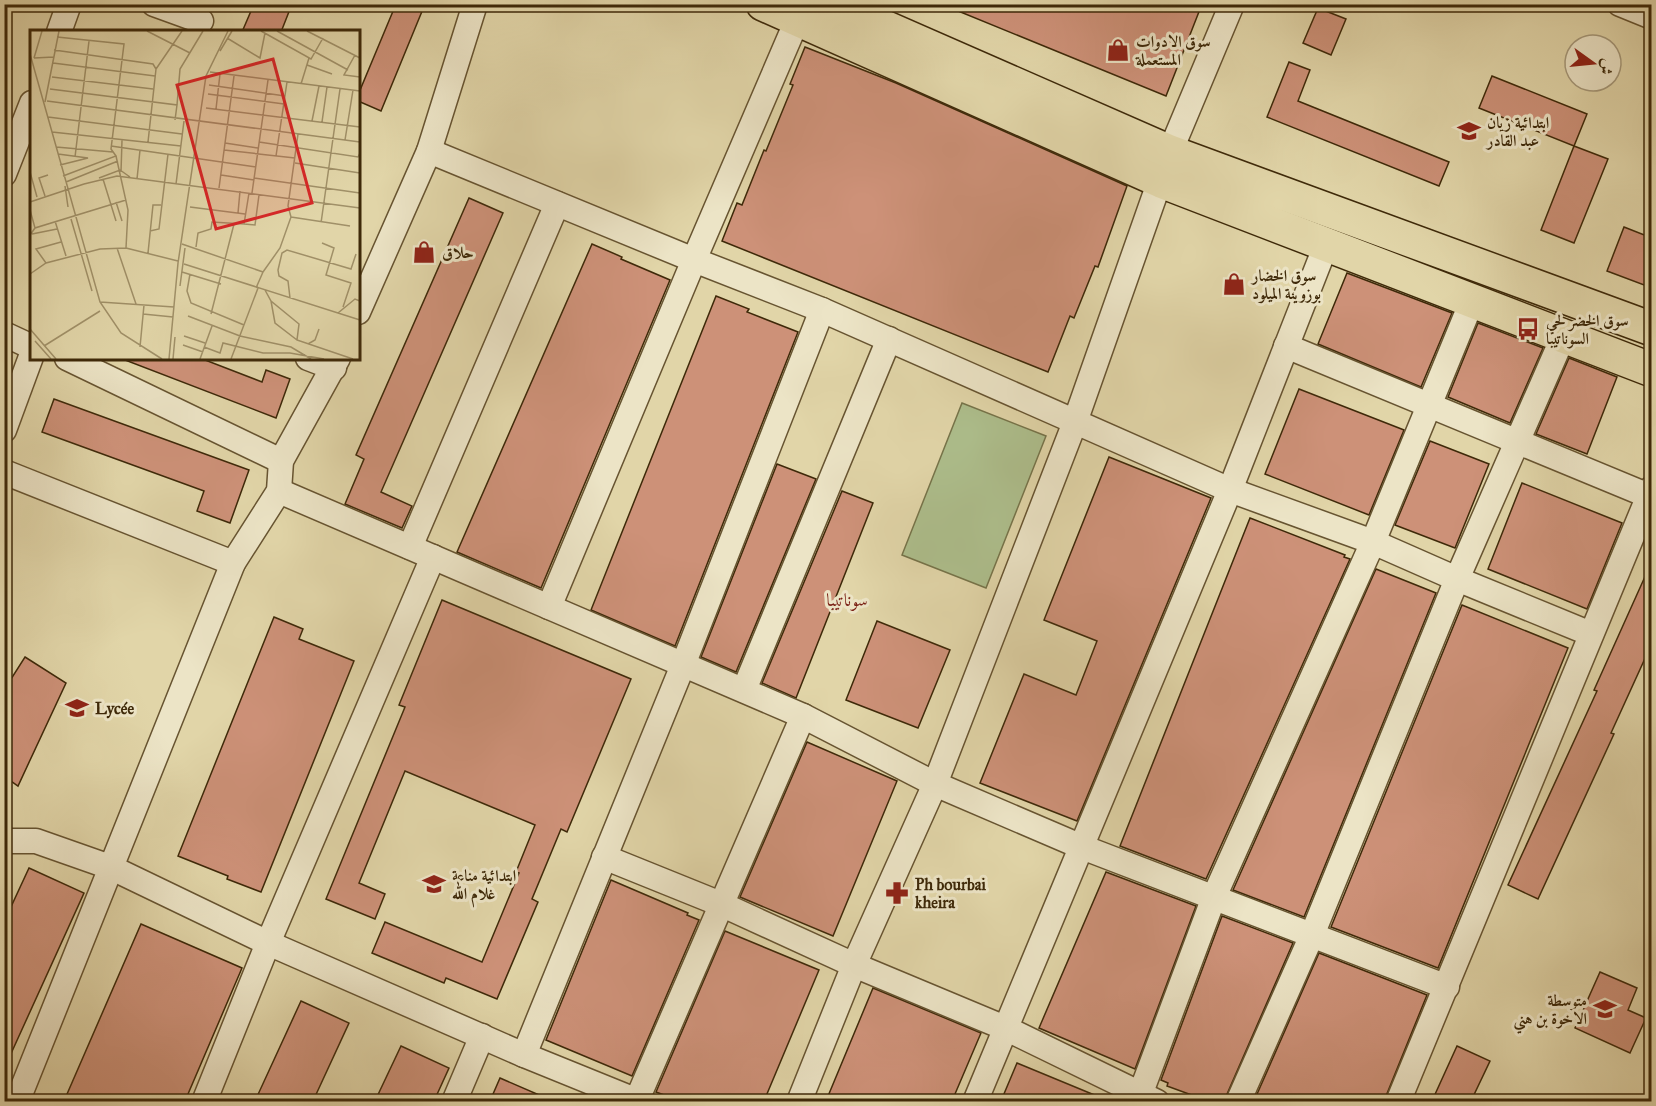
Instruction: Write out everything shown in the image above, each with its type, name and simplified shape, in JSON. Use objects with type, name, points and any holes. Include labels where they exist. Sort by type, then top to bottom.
[{"type":"main road","points":[[762,4],[801,12],[1166,167],[1652,329]]},
{"type":"main road","points":[[832,4],[1326,245],[1652,370]]},
{"type":"street","points":[[60,30],[69,4]]},
{"type":"street","points":[[154,4],[201,19]]},
{"type":"street","points":[[360,307],[429,151],[475,4]]},
{"type":"street","points":[[799,1101],[854,965],[935,784],[1075,422],[1166,167],[1232,4]]},
{"type":"street","points":[[1620,4],[1652,16]]},
{"type":"street","points":[[549,607],[694,260],[801,12]]},
{"type":"street","points":[[4,174],[30,108]]},
{"type":"street","points":[[429,151],[822,310],[1230,490],[1373,542],[1591,634]]},
{"type":"street","points":[[410,548],[557,204]]},
{"type":"street","points":[[975,1101],[1230,490],[1326,245]]},
{"type":"street","points":[[604,857],[723,905],[854,965],[1005,1028],[1148,1098],[1214,897],[1373,542],[1472,301]]},
{"type":"street","points":[[525,1055],[683,665],[822,310]]},
{"type":"street","points":[[4,334],[30,346]]},
{"type":"street","points":[[1238,1101],[1312,934],[1457,579],[1563,337]]},
{"type":"street","points":[[744,690],[889,339]]},
{"type":"street","points":[[1286,346],[1517,442],[1650,492],[1398,1101]]},
{"type":"street","points":[[4,430],[30,359]]},
{"type":"street","points":[[71,360],[281,461]]},
{"type":"street","points":[[17,1101],[233,563],[279,491],[281,461],[336,363],[319,360]]},
{"type":"street","points":[[4,472],[233,563]]},
{"type":"street","points":[[279,491],[803,716],[935,784],[1082,847],[1447,987]]},
{"type":"street","points":[[204,1101],[268,943],[433,557]]},
{"type":"street","points":[[4,841],[36,841],[110,867],[268,943],[637,1101],[803,716]]},
{"type":"street","points":[[454,1101],[482,1036]]},
{"type":"green space","points":[[962,403],[1046,436],[986,588],[902,555]]},
{"type":"building","points":[[254,4],[292,4],[282,30],[243,30]]},
{"type":"building","points":[[396,4],[425,4],[381,111],[360,102],[360,90]]},
{"type":"building","name":"سوق الادوات المستعملة","points":[[941,4],[1202,4],[1166,96]]},
{"type":"building","points":[[1318,8],[1346,19],[1331,55],[1303,43]]},
{"type":"building","points":[[805,47],[896,83],[1127,186],[1098,267],[1095,266],[1074,318],[1070,316],[1048,372],[722,241],[737,203],[742,205],[764,150],[766,151],[793,85],[790,84]]},
{"type":"building","points":[[1289,62],[1310,70],[1298,101],[1449,162],[1439,186],[1267,117]]},
{"type":"building","points":[[1492,76],[1587,114],[1574,146],[1479,108]]},
{"type":"building","points":[[1574,146],[1608,159],[1574,243],[1541,230]]},
{"type":"building","points":[[469,198],[503,213],[381,492],[412,506],[402,528],[345,504],[364,459],[356,455]]},
{"type":"building","points":[[1624,227],[1652,238],[1652,288],[1607,271]]},
{"type":"building","points":[[592,244],[670,280],[541,588],[457,552]]},
{"type":"building","points":[[1347,273],[1452,313],[1421,387],[1318,344]]},
{"type":"building","points":[[716,296],[749,309],[747,312],[798,332],[675,646],[591,610]]},
{"type":"building","points":[[1478,323],[1543,348],[1510,423],[1448,397]]},
{"type":"building","points":[[1569,358],[1617,377],[1587,454],[1536,434]]},
{"type":"building","points":[[125,360],[205,360],[262,382],[266,370],[290,379],[276,418]]},
{"type":"building","points":[[1299,389],[1404,430],[1369,515],[1265,474]]},
{"type":"building","points":[[54,399],[249,470],[230,523],[197,511],[204,491],[42,432]]},
{"type":"building","points":[[1430,441],[1489,464],[1455,548],[1395,525]]},
{"type":"building","points":[[1109,457],[1211,498],[1077,821],[980,783],[1024,674],[1076,695],[1097,641],[1044,620]]},
{"type":"building","points":[[777,464],[816,479],[736,672],[701,657]]},
{"type":"building","points":[[1522,483],[1622,523],[1587,609],[1488,569]]},
{"type":"building","points":[[842,491],[873,503],[796,698],[762,683]]},
{"type":"building","points":[[1250,518],[1345,555],[1344,557],[1350,559],[1206,879],[1120,846]]},
{"type":"building","points":[[1652,561],[1652,643],[1611,733],[1614,734],[1538,899],[1508,885],[1597,691],[1594,690]]},
{"type":"building","points":[[1376,569],[1436,593],[1304,917],[1233,890]]},
{"type":"building","points":[[442,600],[631,679],[567,832],[561,829],[532,899],[538,902],[497,999],[446,978],[444,983],[372,953],[385,922],[482,962],[519,873],[516,872],[535,825],[405,771],[359,883],[385,894],[375,919],[326,899],[405,707],[399,705]]},
{"type":"building","points":[[1462,605],[1568,648],[1438,968],[1331,927]]},
{"type":"building","points":[[274,617],[303,629],[299,639],[354,661],[261,892],[178,856]]},
{"type":"building","points":[[877,621],[950,650],[918,728],[846,700]]},
{"type":"building","points":[[25,657],[66,683],[18,786],[4,776],[4,690]]},
{"type":"building","points":[[807,742],[897,781],[833,936],[740,897]]},
{"type":"building","points":[[29,868],[84,893],[4,1069],[4,922]]},
{"type":"building","points":[[1106,872],[1196,906],[1135,1069],[1039,1028]]},
{"type":"building","points":[[611,880],[688,913],[687,915],[699,920],[632,1076],[546,1040]]},
{"type":"building","points":[[1222,916],[1293,943],[1224,1101],[1208,1101],[1167,1086],[1168,1083],[1161,1080]]},
{"type":"building","points":[[141,924],[242,968],[185,1101],[64,1101]]},
{"type":"building","points":[[725,931],[819,970],[764,1101],[680,1101],[656,1092]]},
{"type":"building","points":[[1319,953],[1427,995],[1384,1101],[1254,1101]]},
{"type":"building","points":[[1600,972],[1637,988],[1628,1010],[1646,1018],[1630,1053],[1575,1028]]},
{"type":"building","points":[[873,988],[981,1033],[952,1101],[826,1101]]},
{"type":"building","points":[[301,1001],[349,1023],[313,1101],[255,1101]]},
{"type":"building","points":[[401,1046],[449,1068],[434,1101],[375,1101]]},
{"type":"building","points":[[1457,1046],[1490,1061],[1471,1101],[1432,1101]]},
{"type":"building","points":[[1017,1063],[1109,1101],[1001,1101]]},
{"type":"building","points":[[500,1078],[553,1101],[490,1101]]},
{"type":"place","name":"سوق الادوات المستعملة","points":[[1118,50]]},
{"type":"place","name":"ابتدائية زيان عبد القادر","points":[[1469,131]]},
{"type":"place","name":"حلاق","points":[[424,252]]},
{"type":"place","name":"سوق الخضار بوزوينة الميلود","points":[[1234,284]]},
{"type":"place","name":"سوق الخضر لحي السوناتيبا","points":[[1528,329]]},
{"type":"place","name":"Lycée","points":[[77,708]]},
{"type":"place","name":"ابتدائية مناعة غلام الله","points":[[434,884]]},
{"type":"place","name":"Ph bourbai kheira","points":[[897,893]]},
{"type":"place","name":"متوسطة الاخوة بن هني","points":[[1605,1009]]},
{"type":"district","name":"سوناتيبا","points":[[847,600]]}]
